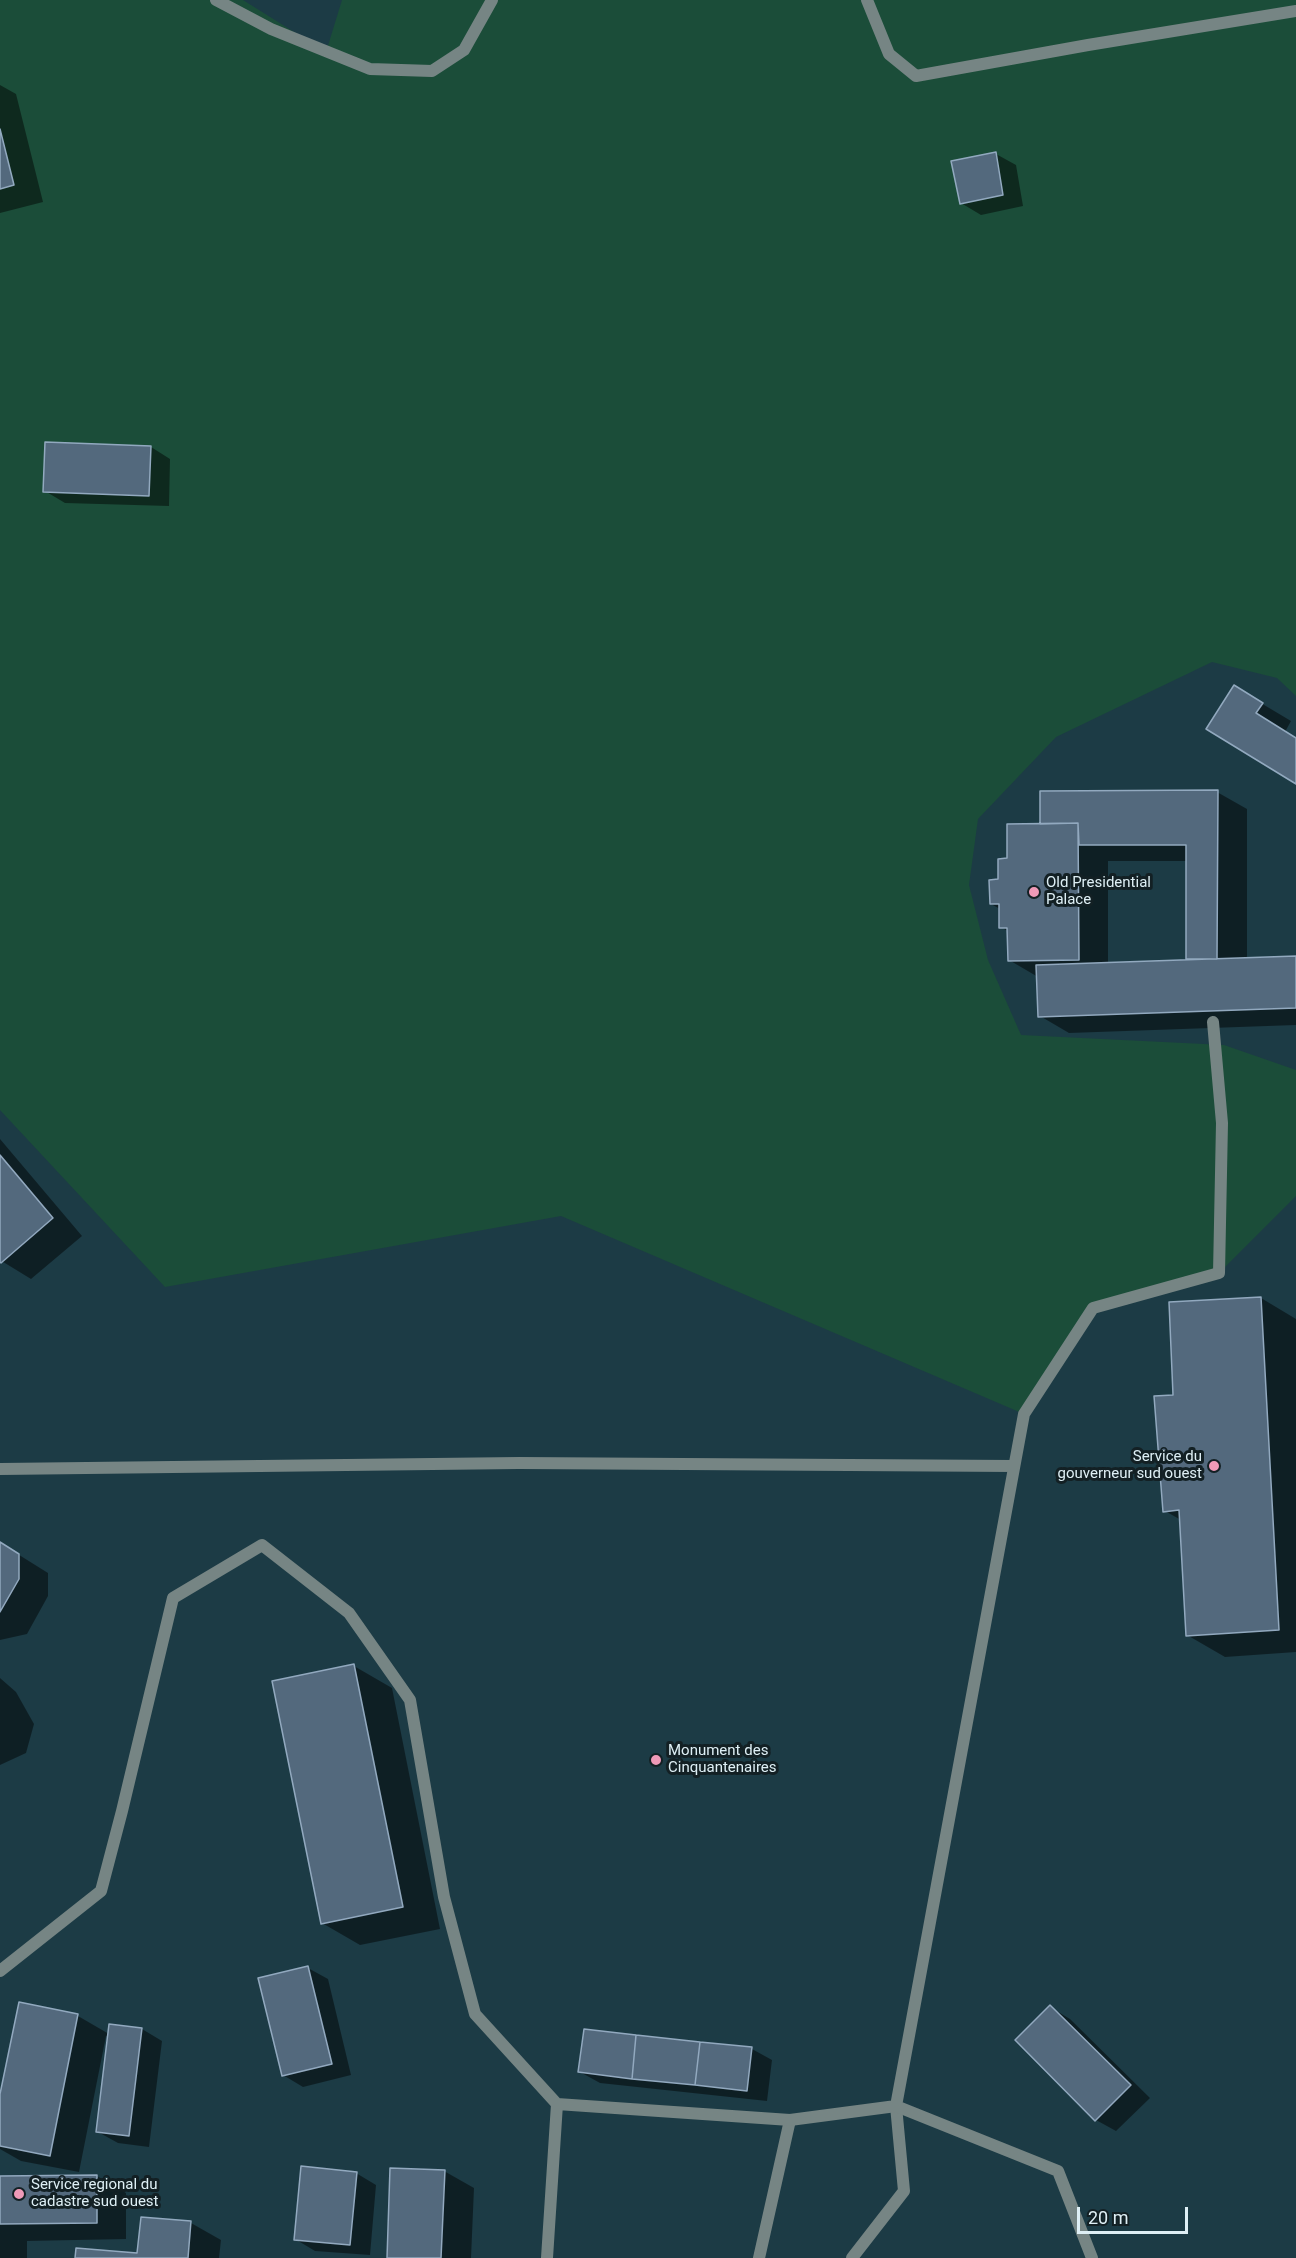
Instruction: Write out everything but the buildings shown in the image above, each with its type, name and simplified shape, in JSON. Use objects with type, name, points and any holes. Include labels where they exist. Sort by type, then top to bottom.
[{"type":"street","points":[[216,0],[271,29],[370,69],[432,71],[465,50],[492,0]]},
{"type":"street","points":[[867,0],[889,54],[916,76],[1296,11]]},
{"type":"street","points":[[852,2258],[904,2191],[896,2106],[1024,1414],[1093,1308],[1219,1273],[1222,1123],[1213,1022]]},
{"type":"street","points":[[0,1469],[519,1463],[1014,1466]]},
{"type":"street","points":[[0,1971],[101,1891],[173,1598],[262,1545],[349,1613],[410,1700],[444,1897],[475,2014],[557,2104],[790,2120],[896,2106],[1058,2170],[1092,2258]]},
{"type":"street","points":[[547,2258],[557,2104]]},
{"type":"street","points":[[759,2258],[790,2120]]},
{"type":"green space","points":[[0,0],[243,0],[326,52],[342,0],[1296,0],[1296,696],[1277,678],[1212,662],[1056,737],[978,819],[969,885],[988,960],[1021,1035],[1224,1045],[1296,1070],[1296,1196],[1219,1273],[1093,1308],[1024,1414],[561,1216],[165,1287],[0,1110]]},
{"type":"place","name":"Old Presidential Palace","points":[[1034,892]]},
{"type":"place","name":"Service du gouverneur sud ouest","points":[[1214,1466]]},
{"type":"place","name":"Monument des Cinquantenaires","points":[[656,1760]]},
{"type":"place","name":"Service regional du cadastre sud ouest","points":[[19,2194]]}]
